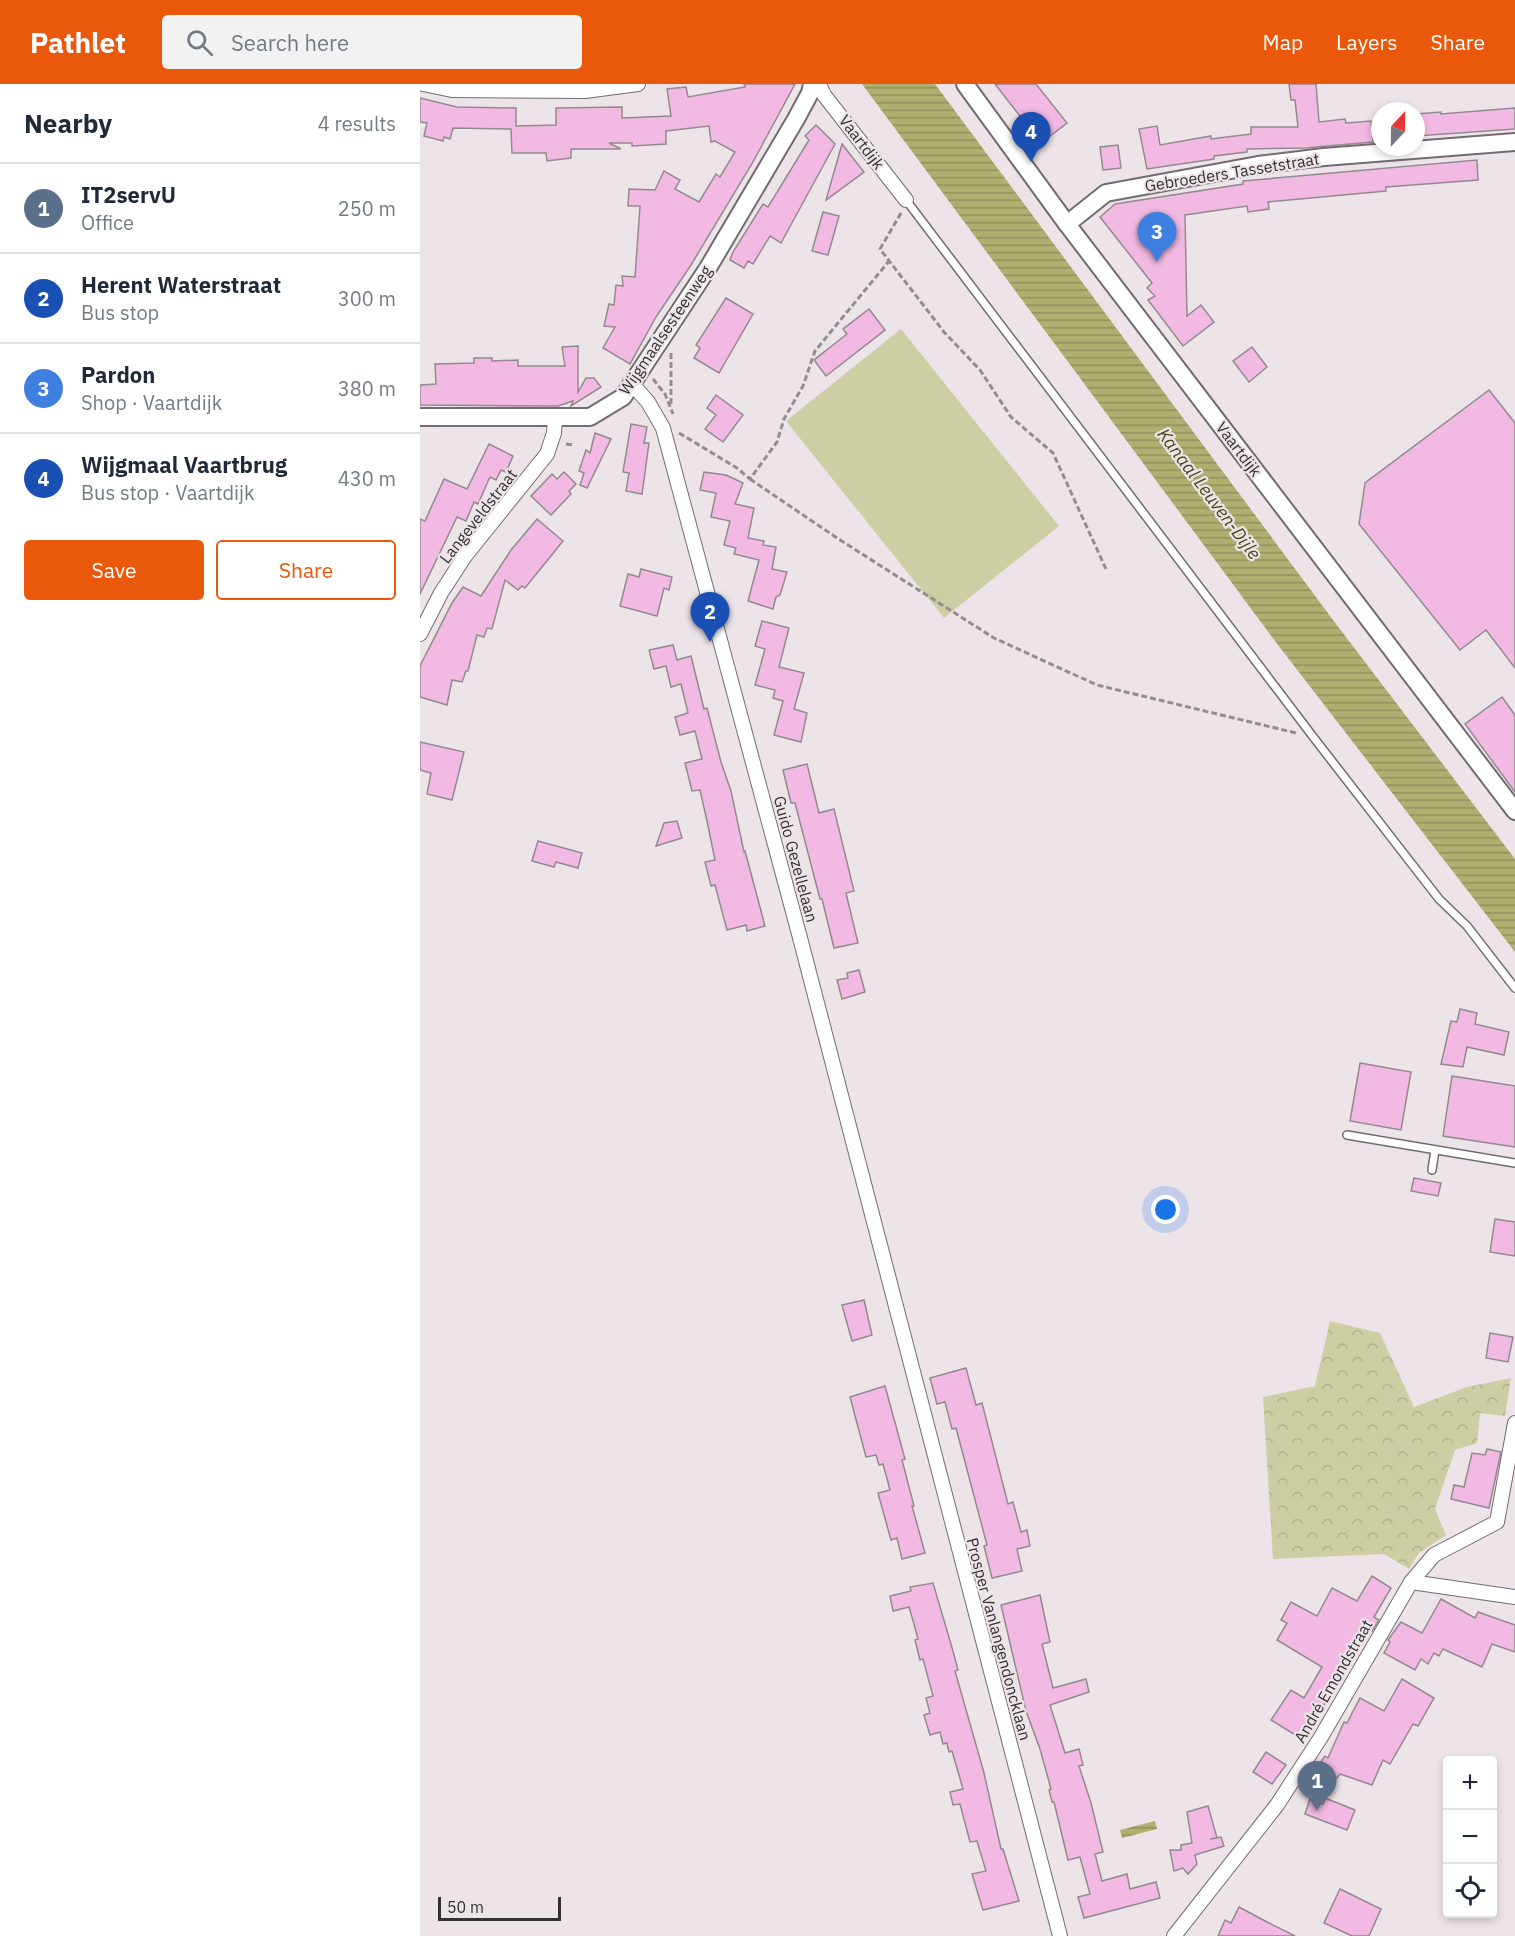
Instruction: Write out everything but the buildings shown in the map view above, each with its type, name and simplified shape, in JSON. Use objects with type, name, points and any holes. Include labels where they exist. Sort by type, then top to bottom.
[{"type":"street","points":[[423,84],[452,90],[585,91],[638,84]]},
{"type":"street","name":"Wijgmaalsesteenweg","points":[[420,417],[590,417],[623,397],[708,268],[810,93],[812,84]]},
{"type":"street","name":"Vaartdijk","points":[[819,84],[824,95],[906,200]]},
{"type":"street","name":"Vaartdijk","points":[[965,84],[1067,224],[1515,811]]},
{"type":"street","name":"Gebroeders Tassetstraat","points":[[1067,224],[1106,193],[1258,165],[1324,157],[1515,142]]},
{"type":"street","name":"Guido Gezellelaan","points":[[633,385],[648,402],[663,428],[799,934],[907,1349]]},
{"type":"street","name":"Langeveldstraat","points":[[420,634],[441,593],[465,556],[548,454],[554,433],[555,418]]},
{"type":"street","name":"Prosper Vanlangendoncklaan","points":[[907,1349],[1060,1936]]},
{"type":"street","name":"André Emondstraat","points":[[1174,1936],[1277,1805],[1321,1737],[1411,1582],[1434,1555],[1497,1522],[1515,1423]]},
{"type":"street","points":[[1411,1582],[1515,1597]]},
{"type":"lane","points":[[906,200],[1314,738],[1439,899],[1467,926],[1515,988]]},
{"type":"lane","points":[[1347,1135],[1515,1163]]},
{"type":"lane","points":[[1432,1170],[1435,1150]]},
{"type":"path","points":[[906,200],[880,249],[944,332],[980,370],[1011,417],[1053,453],[1106,569]]},
{"type":"path","points":[[750,478],[777,442],[784,418],[803,386],[815,351],[889,261]]},
{"type":"path","points":[[671,406],[672,345]]},
{"type":"path","points":[[663,428],[680,433],[704,446],[837,538],[994,638],[1097,684],[1314,738]]},
{"type":"green space","points":[[901,329],[1059,526],[944,618],[786,421]]},
{"type":"green space","points":[[1330,1321],[1380,1333],[1414,1407],[1467,1387],[1511,1378],[1505,1416],[1480,1413],[1477,1443],[1455,1450],[1435,1509],[1446,1535],[1419,1553],[1409,1569],[1384,1554],[1273,1559],[1263,1397],[1315,1386]]},
{"type":"water","name":"Kanaal Leuven-Dijle","points":[[862,84],[935,84],[1333,620],[1515,859],[1515,952],[1278,645]]},
{"type":"water","points":[[1155,1821],[1157,1829],[1122,1838],[1120,1830]]},
{"type":"place","name":"Wijgmaal Vaartbrug","points":[[1031,162]]},
{"type":"place","name":"Pardon","points":[[1157,262]]},
{"type":"place","name":"Herent Waterstraat","points":[[710,642]]},
{"type":"place","name":"IT2servU","points":[[1317,1811]]}]
